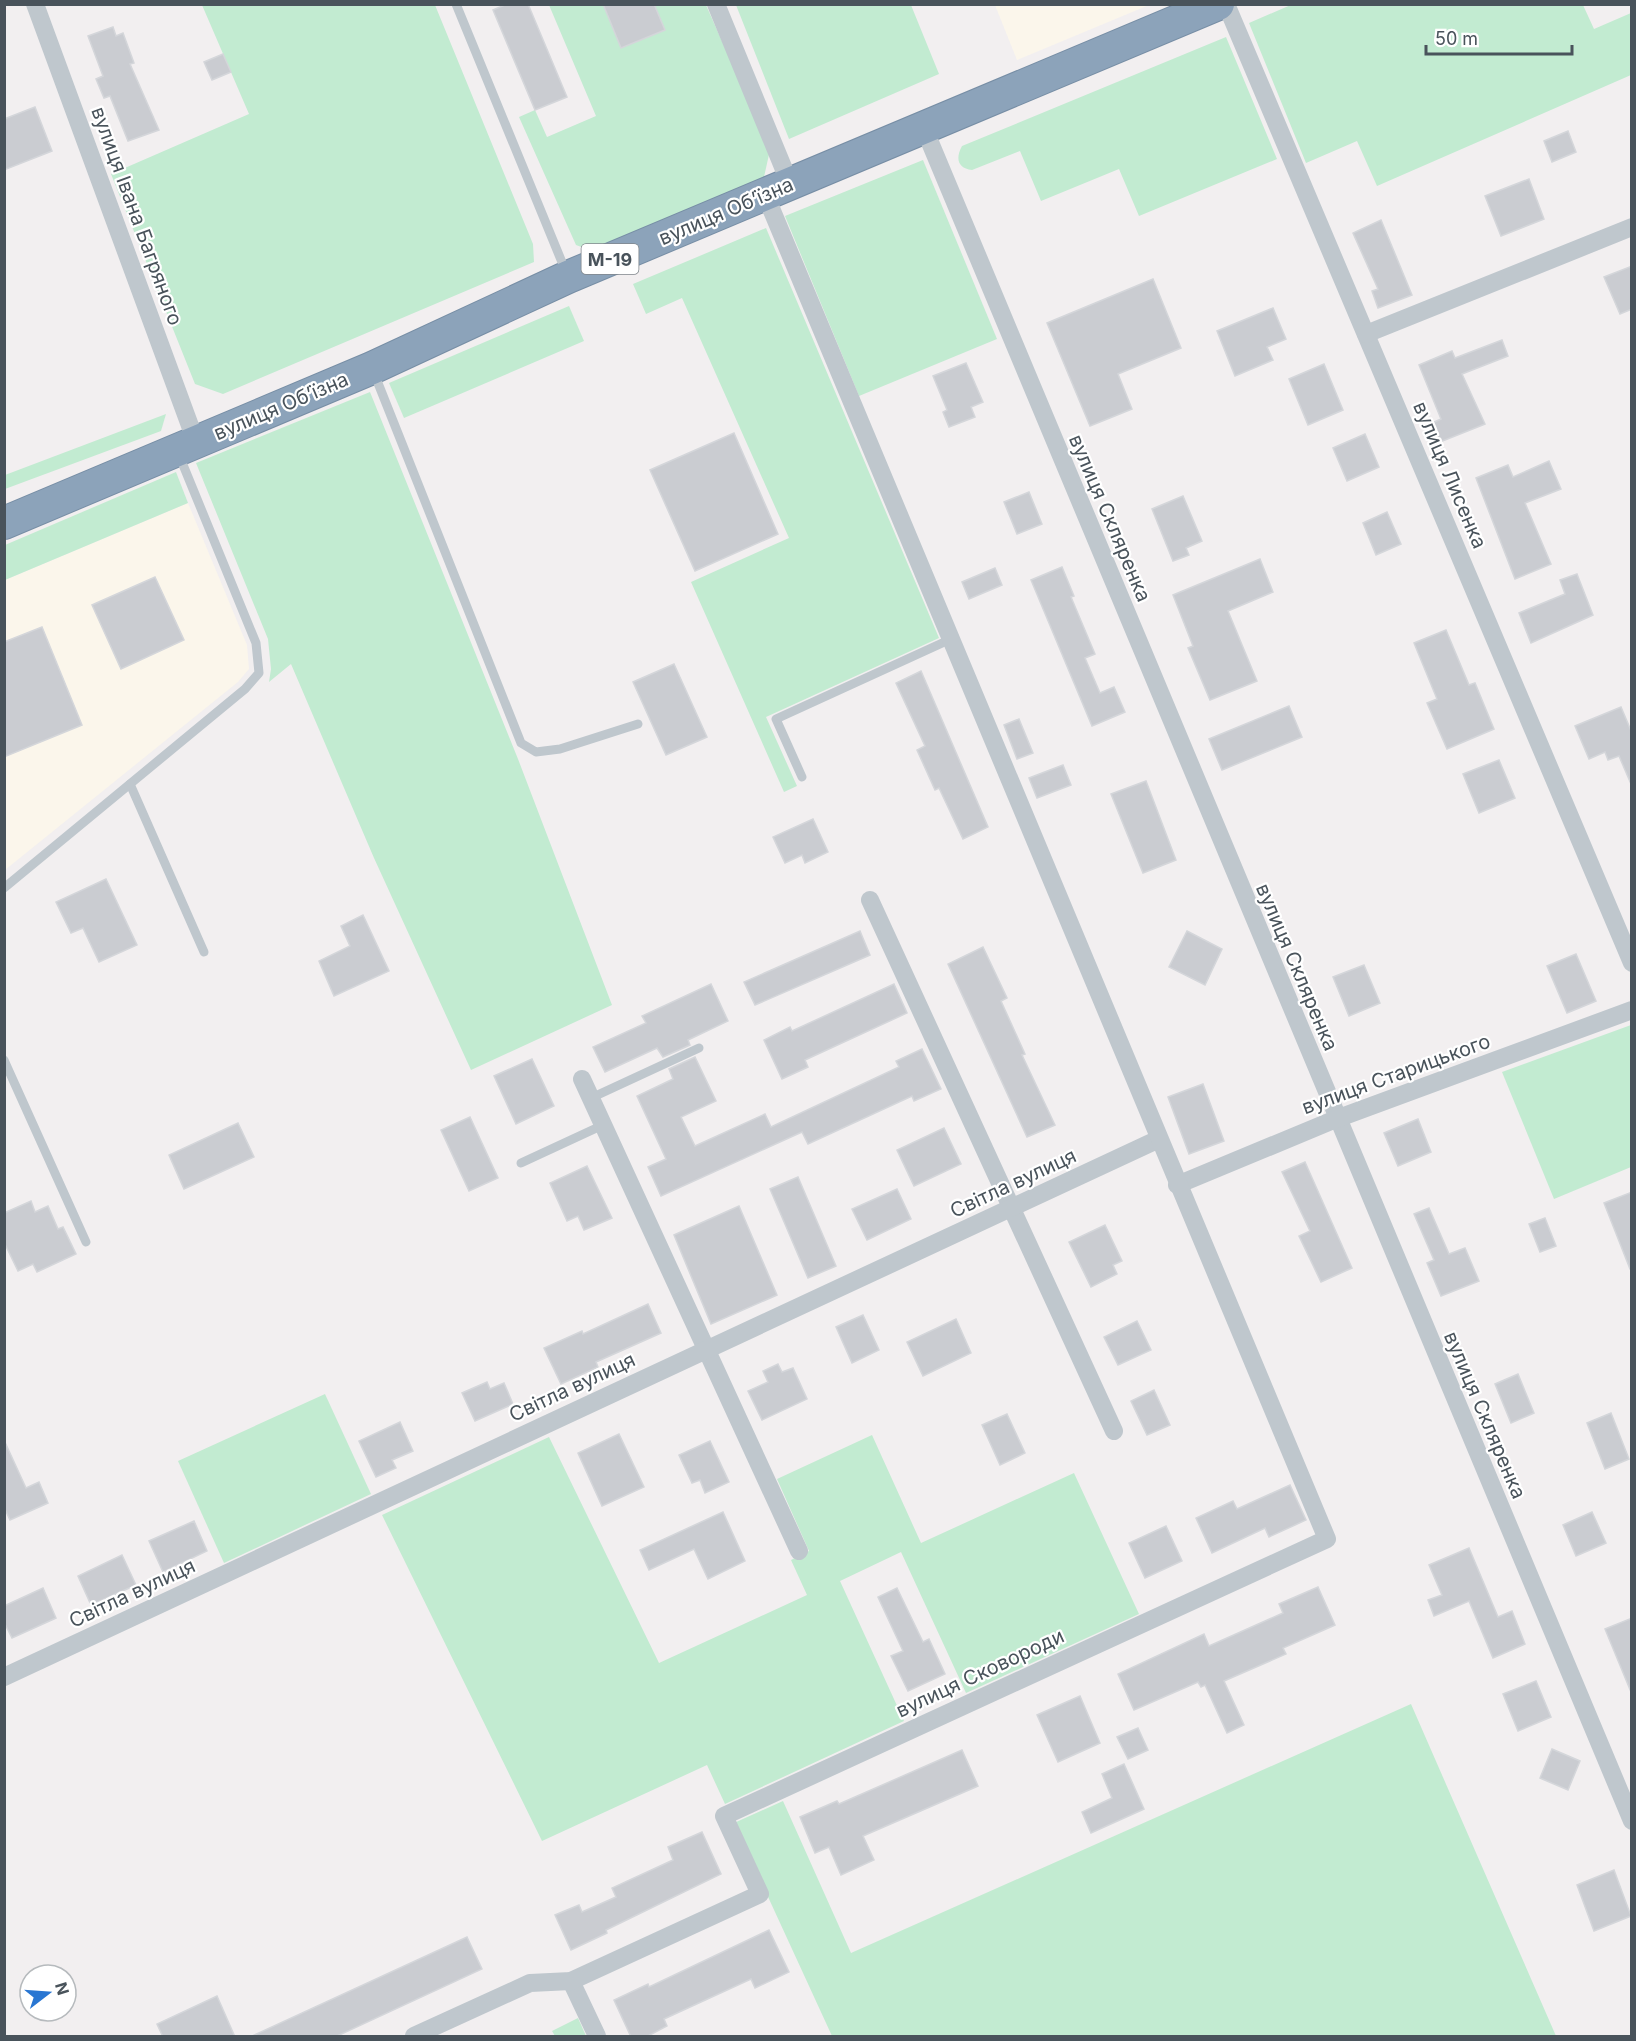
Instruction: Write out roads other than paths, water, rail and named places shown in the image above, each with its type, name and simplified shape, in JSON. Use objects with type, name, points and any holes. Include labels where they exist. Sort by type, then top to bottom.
[{"type":"highway","name":"вулиця Об’їзна","points":[[4,524],[372,368],[568,277],[1218,4]]},
{"type":"street","name":"вулиця Івана Багряного","points":[[35,4],[187,446]]},
{"type":"street","points":[[716,4],[777,189],[951,639],[1178,1185]]},
{"type":"street","name":"вулиця Лисенка","points":[[1226,4],[1632,963]]},
{"type":"street","name":"вулиця Скляренка","points":[[924,128],[1336,1119],[1632,1821]]},
{"type":"street","points":[[1366,334],[1632,226]]},
{"type":"street","points":[[870,900],[1114,1431]]},
{"type":"street","name":"вулиця Старицького","points":[[1178,1185],[1336,1119],[1632,1010]]},
{"type":"street","points":[[582,1079],[799,1551]]},
{"type":"street","name":"Світла вулиця","points":[[4,1677],[1159,1139]]},
{"type":"street","name":"вулиця Сковороди","points":[[414,2037],[530,1983],[571,1981],[760,1894],[724,1816],[1327,1539],[1178,1185]]},
{"type":"street","points":[[571,1981],[597,2037]]},
{"type":"lane","points":[[456,4],[568,277]]},
{"type":"lane","points":[[372,368],[521,743],[536,752],[560,749],[638,724]]},
{"type":"lane","points":[[4,888],[245,689],[259,673],[256,643],[187,446]]},
{"type":"lane","points":[[802,777],[776,719],[951,639]]},
{"type":"lane","points":[[130,784],[204,952]]},
{"type":"lane","points":[[591,1098],[699,1048]]},
{"type":"lane","points":[[4,1060],[86,1242]]},
{"type":"lane","points":[[521,1162],[603,1125]]}]
